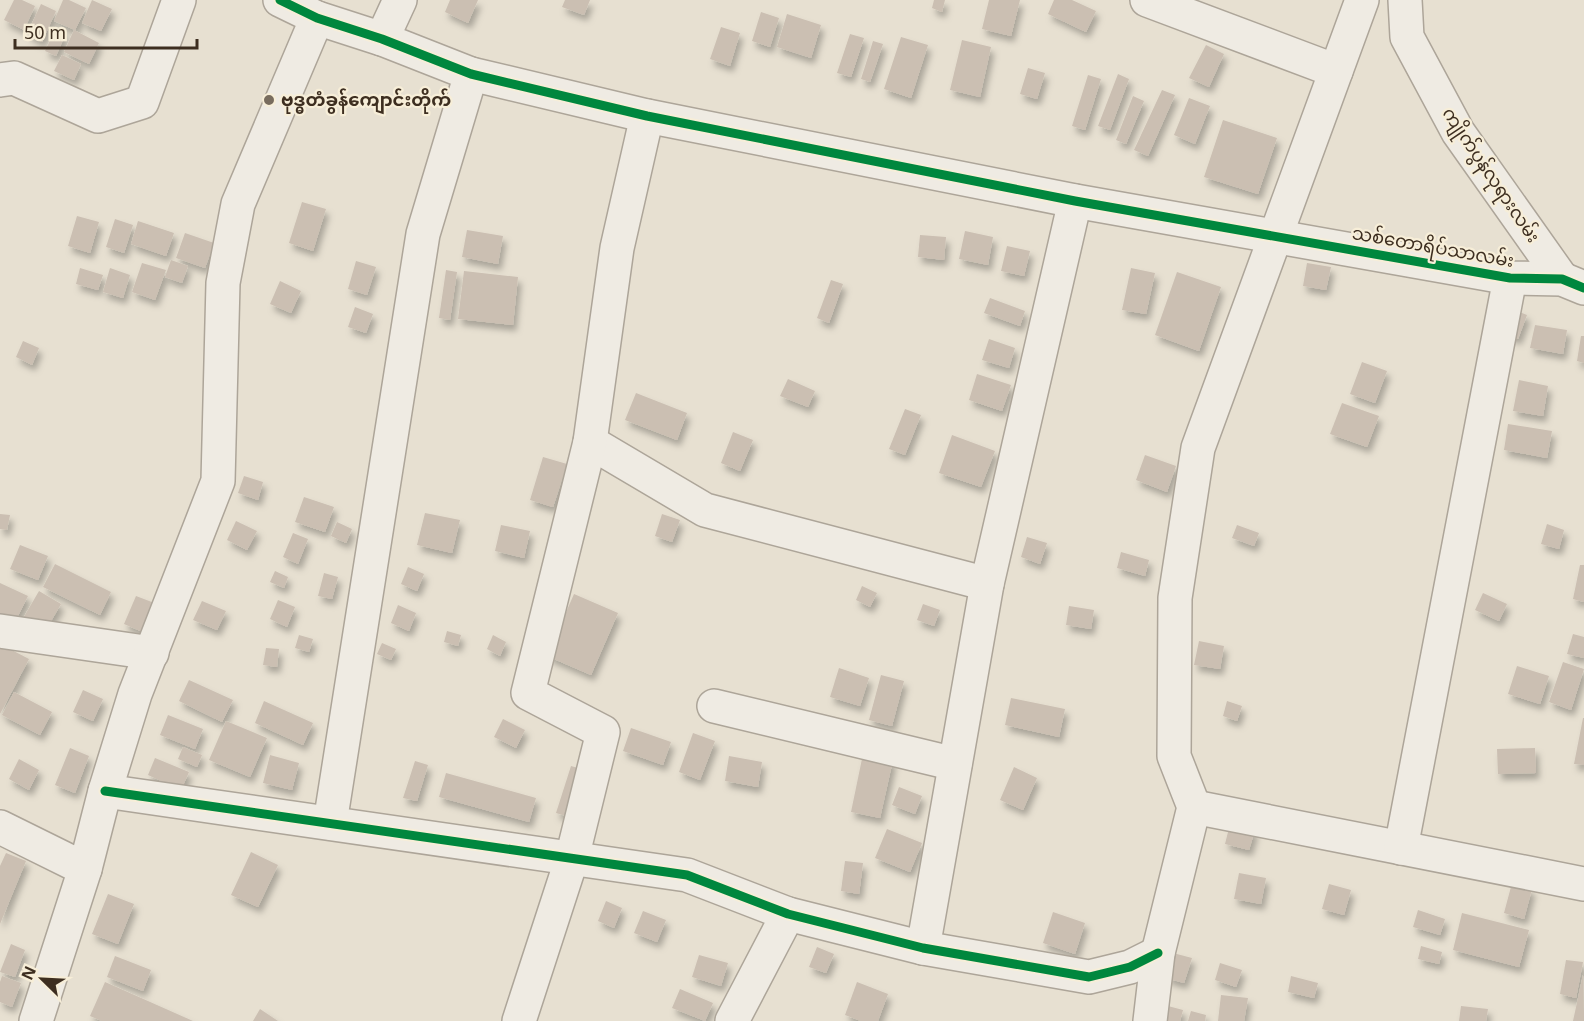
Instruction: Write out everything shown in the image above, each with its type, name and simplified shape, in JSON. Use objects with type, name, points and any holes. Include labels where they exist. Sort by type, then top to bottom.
[{"type":"street","points":[[0,80],[14,78],[98,116],[142,102],[179,0]]},
{"type":"street","name":"သစ်တောရိပ်သာလမ်း","points":[[280,0],[317,18],[382,39],[471,74],[647,116],[1075,201],[1510,278],[1573,284]]},
{"type":"street","points":[[382,39],[400,0]]},
{"type":"street","points":[[1147,0],[1336,71]]},
{"type":"street","points":[[1150,1021],[1158,953],[1194,807],[1174,756],[1175,598],[1198,448],[1362,0]]},
{"type":"street","name":"ကျိုက်ပွန်လုရားလမ်း","points":[[1405,0],[1407,36],[1458,132],[1573,284]]},
{"type":"street","points":[[36,1021],[85,868],[105,791],[135,694],[218,481],[223,283],[238,204],[317,18]]},
{"type":"street","points":[[330,823],[423,234],[471,74]]},
{"type":"street","points":[[519,1021],[572,858],[603,732],[528,693],[590,442],[618,248],[647,116]]},
{"type":"street","points":[[923,948],[987,584],[1075,201]]},
{"type":"street","points":[[1401,848],[1510,278]]},
{"type":"street","points":[[590,442],[705,510],[987,584]]},
{"type":"street","points":[[0,631],[152,653]]},
{"type":"street","points":[[714,706],[956,764]]},
{"type":"street","points":[[105,791],[687,875],[788,914],[923,948],[1089,978],[1130,967],[1158,953]]},
{"type":"street","points":[[1194,807],[1584,884]]},
{"type":"street","points":[[0,827],[85,868]]},
{"type":"street","points":[[732,1021],[788,914]]},
{"type":"building","points":[[14,0],[22,0],[35,6],[24,30],[4,20]]},
{"type":"building","points":[[63,0],[69,0],[86,8],[75,30],[54,21]]},
{"type":"building","points":[[92,0],[112,9],[101,31],[82,23]]},
{"type":"building","points":[[450,0],[478,0],[468,23],[445,12]]},
{"type":"building","points":[[565,0],[590,0],[584,15],[562,7]]},
{"type":"building","points":[[934,0],[945,0],[942,12],[932,8]]},
{"type":"building","points":[[989,0],[1020,0],[1011,36],[982,29]]},
{"type":"building","points":[[1054,0],[1072,0],[1096,11],[1086,32],[1048,14]]},
{"type":"building","points":[[41,4],[56,11],[42,42],[27,34]]},
{"type":"building","points":[[761,12],[779,18],[770,47],[752,41]]},
{"type":"building","points":[[787,14],[821,25],[811,58],[777,47]]},
{"type":"building","points":[[721,27],[740,33],[730,66],[710,59]]},
{"type":"building","points":[[56,28],[66,33],[56,56],[45,51]]},
{"type":"building","points":[[74,30],[99,43],[89,64],[64,52]]},
{"type":"building","points":[[850,34],[864,38],[851,77],[837,73]]},
{"type":"building","points":[[901,37],[928,45],[911,98],[884,89]]},
{"type":"building","points":[[962,40],[991,47],[980,97],[950,90]]},
{"type":"building","points":[[873,41],[883,44],[870,82],[861,79]]},
{"type":"building","points":[[1206,45],[1224,54],[1209,87],[1189,78]]},
{"type":"building","points":[[62,55],[81,64],[74,80],[54,71]]},
{"type":"building","points":[[1028,68],[1045,73],[1037,99],[1020,94]]},
{"type":"building","points":[[1118,74],[1129,79],[1110,130],[1098,126]]},
{"type":"building","points":[[1088,75],[1101,79],[1085,130],[1072,126]]},
{"type":"building","points":[[1162,90],[1175,95],[1148,156],[1134,150]]},
{"type":"building","points":[[1133,96],[1144,101],[1126,144],[1116,140]]},
{"type":"building","points":[[1189,98],[1210,106],[1195,144],[1174,135]]},
{"type":"building","points":[[1223,120],[1277,138],[1258,194],[1204,177]]},
{"type":"building","points":[[302,202],[326,209],[313,251],[289,243]]},
{"type":"building","points":[[77,216],[99,222],[90,253],[68,246]]},
{"type":"building","points":[[115,219],[133,225],[124,253],[106,247]]},
{"type":"building","points":[[138,221],[174,233],[166,256],[131,244]]},
{"type":"building","points":[[467,230],[503,236],[498,264],[462,257]]},
{"type":"building","points":[[965,231],[993,237],[988,265],[959,259]]},
{"type":"building","points":[[185,233],[214,243],[205,268],[176,258]]},
{"type":"building","points":[[920,235],[946,237],[944,260],[918,257]]},
{"type":"building","points":[[1007,246],[1030,251],[1024,276],[1001,271]]},
{"type":"building","points":[[171,260],[188,266],[182,283],[165,277]]},
{"type":"building","points":[[356,261],[376,267],[367,295],[348,289]]},
{"type":"building","points":[[142,263],[166,270],[155,300],[132,292]]},
{"type":"building","points":[[1307,263],[1331,267],[1326,290],[1303,286]]},
{"type":"building","points":[[80,268],[103,275],[98,290],[76,284]]},
{"type":"building","points":[[110,268],[130,275],[123,298],[103,292]]},
{"type":"building","points":[[1131,268],[1155,273],[1146,314],[1122,310]]},
{"type":"building","points":[[446,270],[457,272],[450,320],[439,318]]},
{"type":"building","points":[[464,271],[518,277],[513,325],[458,319]]},
{"type":"building","points":[[1177,272],[1221,287],[1199,351],[1155,335]]},
{"type":"building","points":[[831,280],[843,284],[829,323],[817,318]]},
{"type":"building","points":[[280,281],[301,291],[291,313],[270,304]]},
{"type":"building","points":[[990,298],[1025,311],[1020,326],[984,313]]},
{"type":"building","points":[[355,307],[373,314],[366,333],[348,327]]},
{"type":"building","points":[[1509,308],[1527,315],[1518,339],[1500,332]]},
{"type":"building","points":[[1535,325],[1567,330],[1563,354],[1530,348]]},
{"type":"building","points":[[1581,336],[1584,336],[1584,363],[1577,361]]},
{"type":"building","points":[[989,339],[1015,348],[1009,368],[982,360]]},
{"type":"building","points":[[23,341],[39,348],[32,365],[16,357]]},
{"type":"building","points":[[1362,362],[1387,371],[1375,403],[1350,394]]},
{"type":"building","points":[[977,374],[1011,385],[1002,411],[969,400]]},
{"type":"building","points":[[788,379],[815,391],[808,407],[780,396]]},
{"type":"building","points":[[1519,380],[1548,386],[1543,416],[1513,411]]},
{"type":"building","points":[[636,393],[687,413],[677,440],[625,420]]},
{"type":"building","points":[[1342,403],[1379,416],[1367,447],[1330,434]]},
{"type":"building","points":[[905,409],[921,415],[905,455],[889,449]]},
{"type":"building","points":[[1508,424],[1552,431],[1547,458],[1504,450]]},
{"type":"building","points":[[733,432],[753,440],[740,471],[721,463]]},
{"type":"building","points":[[952,435],[995,451],[981,487],[939,473]]},
{"type":"building","points":[[1145,455],[1176,466],[1167,492],[1136,480]]},
{"type":"building","points":[[543,457],[567,464],[553,507],[530,500]]},
{"type":"building","points":[[244,476],[263,482],[258,500],[238,493]]},
{"type":"building","points":[[304,497],[334,507],[325,532],[295,522]]},
{"type":"building","points":[[425,513],[460,520],[452,553],[417,545]]},
{"type":"building","points":[[0,514],[10,515],[7,530],[0,529]]},
{"type":"building","points":[[662,514],[680,520],[672,542],[655,536]]},
{"type":"building","points":[[236,521],[257,531],[247,550],[227,540]]},
{"type":"building","points":[[337,522],[352,529],[346,543],[331,536]]},
{"type":"building","points":[[1547,524],[1564,530],[1559,549],[1541,544]]},
{"type":"building","points":[[501,525],[530,531],[524,558],[495,551]]},
{"type":"building","points":[[1237,525],[1259,533],[1254,546],[1232,538]]},
{"type":"building","points":[[293,533],[308,539],[298,564],[283,557]]},
{"type":"building","points":[[1027,537],[1047,543],[1040,564],[1021,557]]},
{"type":"building","points":[[20,545],[48,556],[38,580],[10,569]]},
{"type":"building","points":[[1121,552],[1149,560],[1145,576],[1117,568]]},
{"type":"building","points":[[55,564],[111,592],[100,615],[43,587]]},
{"type":"building","points":[[1580,565],[1584,565],[1584,602],[1573,599]]},
{"type":"building","points":[[408,567],[424,574],[417,591],[401,584]]},
{"type":"building","points":[[275,571],[288,577],[284,588],[270,582]]},
{"type":"building","points":[[324,573],[338,577],[332,599],[318,596]]},
{"type":"building","points":[[0,583],[28,596],[15,622],[0,615]]},
{"type":"building","points":[[862,586],[877,593],[870,607],[856,600]]},
{"type":"building","points":[[39,591],[61,604],[40,640],[18,627]]},
{"type":"building","points":[[1483,593],[1507,604],[1499,621],[1475,610]]},
{"type":"building","points":[[574,594],[618,613],[591,675],[547,656]]},
{"type":"building","points":[[136,596],[157,604],[145,633],[124,624]]},
{"type":"building","points":[[278,600],[295,607],[287,627],[270,619]]},
{"type":"building","points":[[202,601],[226,611],[217,630],[193,620]]},
{"type":"building","points":[[923,604],[940,610],[934,626],[917,620]]},
{"type":"building","points":[[398,605],[416,613],[409,631],[391,623]]},
{"type":"building","points":[[1069,606],[1094,610],[1091,629],[1066,625]]},
{"type":"building","points":[[447,631],[461,635],[458,646],[444,642]]},
{"type":"building","points":[[1573,634],[1584,637],[1584,658],[1567,654]]},
{"type":"building","points":[[299,635],[313,639],[309,652],[295,648]]},
{"type":"building","points":[[493,635],[506,642],[500,656],[487,649]]},
{"type":"building","points":[[1199,641],[1224,646],[1220,669],[1194,665]]},
{"type":"building","points":[[382,643],[396,649],[391,660],[377,654]]},
{"type":"building","points":[[2,645],[29,659],[0,714],[0,648]]},
{"type":"building","points":[[266,648],[279,649],[277,667],[263,665]]},
{"type":"building","points":[[1563,662],[1584,669],[1571,710],[1549,702]]},
{"type":"building","points":[[1517,666],[1549,676],[1540,704],[1508,694]]},
{"type":"building","points":[[839,668],[869,678],[860,706],[830,697]]},
{"type":"building","points":[[881,675],[904,681],[892,726],[869,720]]},
{"type":"building","points":[[189,680],[233,700],[222,722],[179,701]]},
{"type":"building","points":[[83,690],[103,699],[93,721],[73,712]]},
{"type":"building","points":[[14,692],[52,712],[40,735],[2,715]]},
{"type":"building","points":[[1011,698],[1065,709],[1059,737],[1005,725]]},
{"type":"building","points":[[264,701],[313,723],[303,745],[255,723]]},
{"type":"building","points":[[1227,701],[1242,706],[1237,721],[1223,716]]},
{"type":"building","points":[[168,715],[203,729],[195,749],[160,735]]},
{"type":"building","points":[[1584,718],[1584,765],[1574,764]]},
{"type":"building","points":[[503,719],[525,730],[516,748],[494,737]]},
{"type":"building","points":[[226,721],[267,738],[250,777],[209,760]]},
{"type":"building","points":[[631,728],[671,742],[663,765],[623,751]]},
{"type":"building","points":[[693,733],[715,741],[700,780],[679,772]]},
{"type":"building","points":[[183,747],[202,755],[197,767],[178,759]]},
{"type":"building","points":[[70,748],[89,756],[75,793],[55,785]]},
{"type":"building","points":[[1535,748],[1536,773],[1498,774],[1497,749]]},
{"type":"building","points":[[863,754],[893,760],[880,818],[851,812]]},
{"type":"building","points":[[270,755],[299,763],[292,790],[263,783]]},
{"type":"building","points":[[729,756],[762,762],[758,787],[725,781]]},
{"type":"building","points":[[155,758],[189,772],[181,790],[148,775]]},
{"type":"building","points":[[19,759],[39,770],[29,790],[9,779]]},
{"type":"building","points":[[415,761],[428,765],[417,801],[403,798]]},
{"type":"building","points":[[571,766],[588,771],[573,818],[556,813]]},
{"type":"building","points":[[1014,767],[1037,778],[1023,810],[1000,800]]},
{"type":"building","points":[[446,773],[536,798],[529,822],[439,797]]},
{"type":"building","points":[[899,787],[922,796],[915,814],[892,805]]},
{"type":"building","points":[[1230,824],[1255,830],[1249,850],[1225,844]]},
{"type":"building","points":[[887,829],[922,843],[910,872],[875,858]]},
{"type":"building","points":[[251,852],[278,865],[258,907],[231,895]]},
{"type":"building","points":[[6,853],[26,861],[0,924],[0,866]]},
{"type":"building","points":[[845,861],[863,863],[859,894],[841,891]]},
{"type":"building","points":[[1239,873],[1266,878],[1261,904],[1234,899]]},
{"type":"building","points":[[1512,883],[1532,889],[1524,919],[1504,913]]},
{"type":"building","points":[[1329,884],[1351,890],[1344,915],[1322,909]]},
{"type":"building","points":[[108,894],[134,904],[118,944],[92,934]]},
{"type":"building","points":[[606,901],[622,908],[614,928],[598,921]]},
{"type":"building","points":[[1418,910],[1445,919],[1440,935],[1413,927]]},
{"type":"building","points":[[643,911],[666,920],[657,942],[634,933]]},
{"type":"building","points":[[1053,912],[1085,923],[1075,954],[1043,943]]},
{"type":"building","points":[[1462,913],[1529,930],[1519,967],[1453,950]]},
{"type":"building","points":[[11,944],[25,950],[15,977],[0,972]]},
{"type":"building","points":[[1421,946],[1442,952],[1439,964],[1418,959]]},
{"type":"building","points":[[817,947],[834,954],[826,973],[809,967]]},
{"type":"building","points":[[1173,953],[1192,958],[1184,983],[1166,978]]},
{"type":"building","points":[[699,955],[728,963],[721,986],[692,977]]},
{"type":"building","points":[[115,956],[151,970],[143,991],[107,977]]},
{"type":"building","points":[[1566,960],[1583,962],[1576,998],[1560,994]]},
{"type":"building","points":[[1220,963],[1242,970],[1236,987],[1215,980]]},
{"type":"building","points":[[1583,975],[1584,1021],[1573,1021]]},
{"type":"building","points":[[2,976],[21,983],[12,1007],[0,1002]]},
{"type":"building","points":[[1291,976],[1318,983],[1314,998],[1288,992]]},
{"type":"building","points":[[105,982],[193,1021],[102,1021],[90,1016]]},
{"type":"building","points":[[857,982],[888,994],[878,1021],[861,1021],[845,1015]]},
{"type":"building","points":[[680,989],[713,1003],[705,1021],[672,1008]]},
{"type":"building","points":[[1221,995],[1248,998],[1244,1021],[1218,1021]]},
{"type":"building","points":[[1168,1006],[1183,1010],[1180,1021],[1164,1021]]},
{"type":"building","points":[[1461,1006],[1488,1009],[1486,1021],[1459,1021]]},
{"type":"building","points":[[260,1009],[278,1021],[253,1021]]},
{"type":"building","points":[[1191,1011],[1206,1015],[1205,1021],[1188,1021]]},
{"type":"cycle path","points":[[280,0],[317,18],[382,39],[471,74],[647,116],[1075,201],[1510,278],[1562,279],[1584,288]]},
{"type":"cycle path","points":[[105,791],[687,875],[788,914],[923,948],[1089,977],[1130,967],[1158,953]]},
{"type":"place","name":"ဗုဒ္ဓတံခွန်ကျောင်းတိုက်","points":[[269,100]]}]
